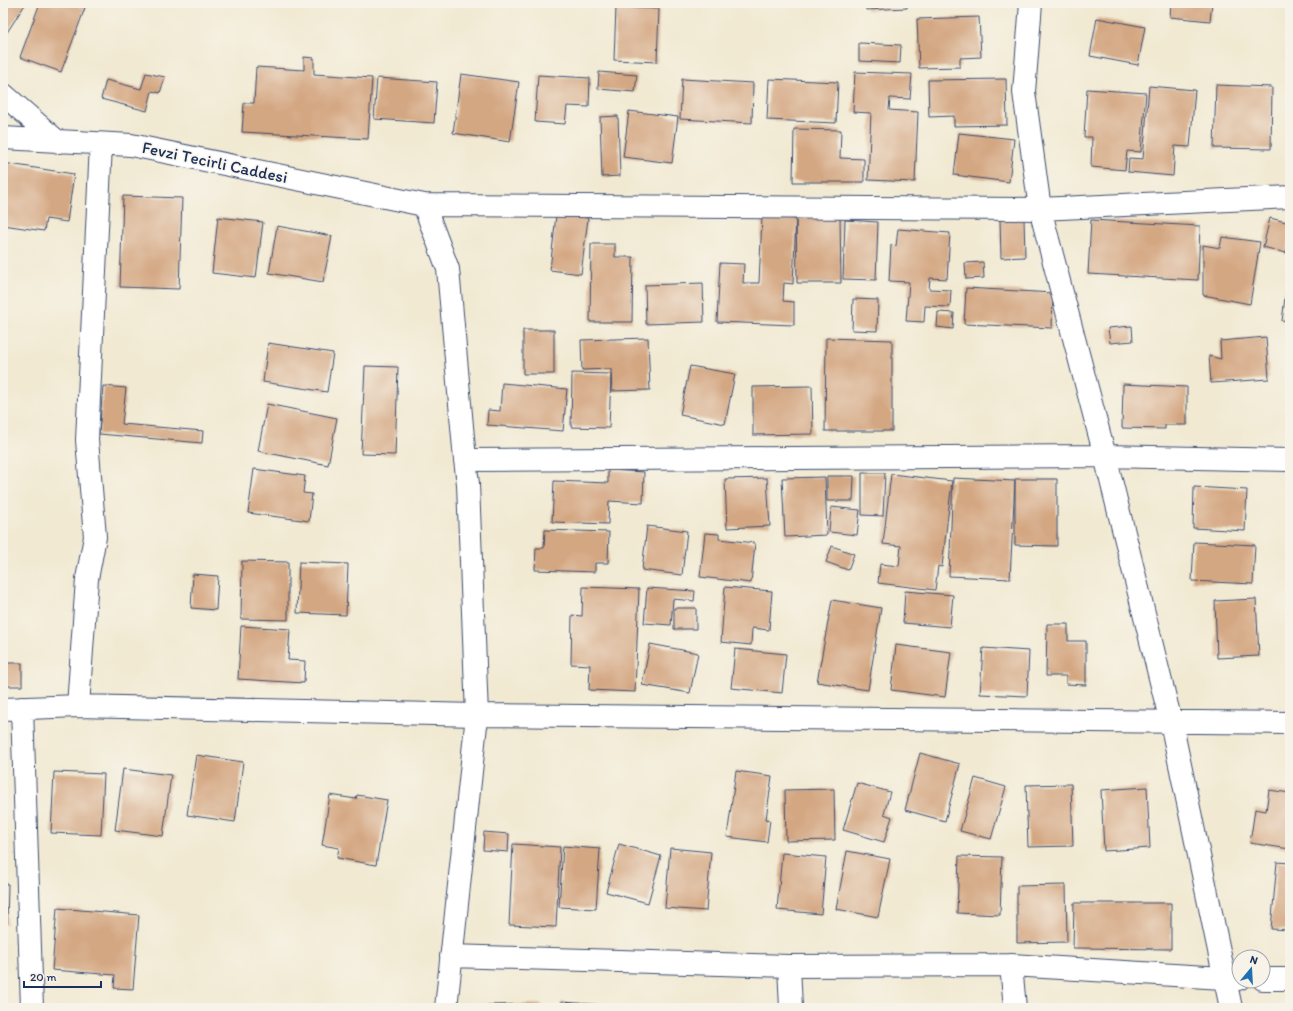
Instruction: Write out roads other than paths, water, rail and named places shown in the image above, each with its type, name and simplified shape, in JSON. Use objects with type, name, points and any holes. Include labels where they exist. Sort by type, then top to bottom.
[{"type":"street","points":[[1031,3],[1024,92],[1040,209],[1105,456],[1172,722],[1231,975]]},
{"type":"street","points":[[3,94],[58,142]]},
{"type":"street","name":"Fevzi Tecirli Caddesi","points":[[3,138],[131,145],[424,205],[1040,209],[1290,197]]},
{"type":"street","points":[[78,706],[87,579],[95,537],[87,440],[101,144]]},
{"type":"street","points":[[424,205],[448,269],[468,484],[477,715],[446,1008]]},
{"type":"street","points":[[465,460],[1105,456],[1290,460]]},
{"type":"street","points":[[32,1008],[13,708],[78,706],[477,715],[1290,723]]},
{"type":"street","points":[[451,956],[789,966],[1011,965],[1231,979]]},
{"type":"street","points":[[1011,965],[1015,1008]]},
{"type":"street","points":[[789,966],[792,1008]]},
{"type":"street","points":[[1271,979],[1290,979]]},
{"type":"street","points":[[1231,1008],[1232,989]]}]
